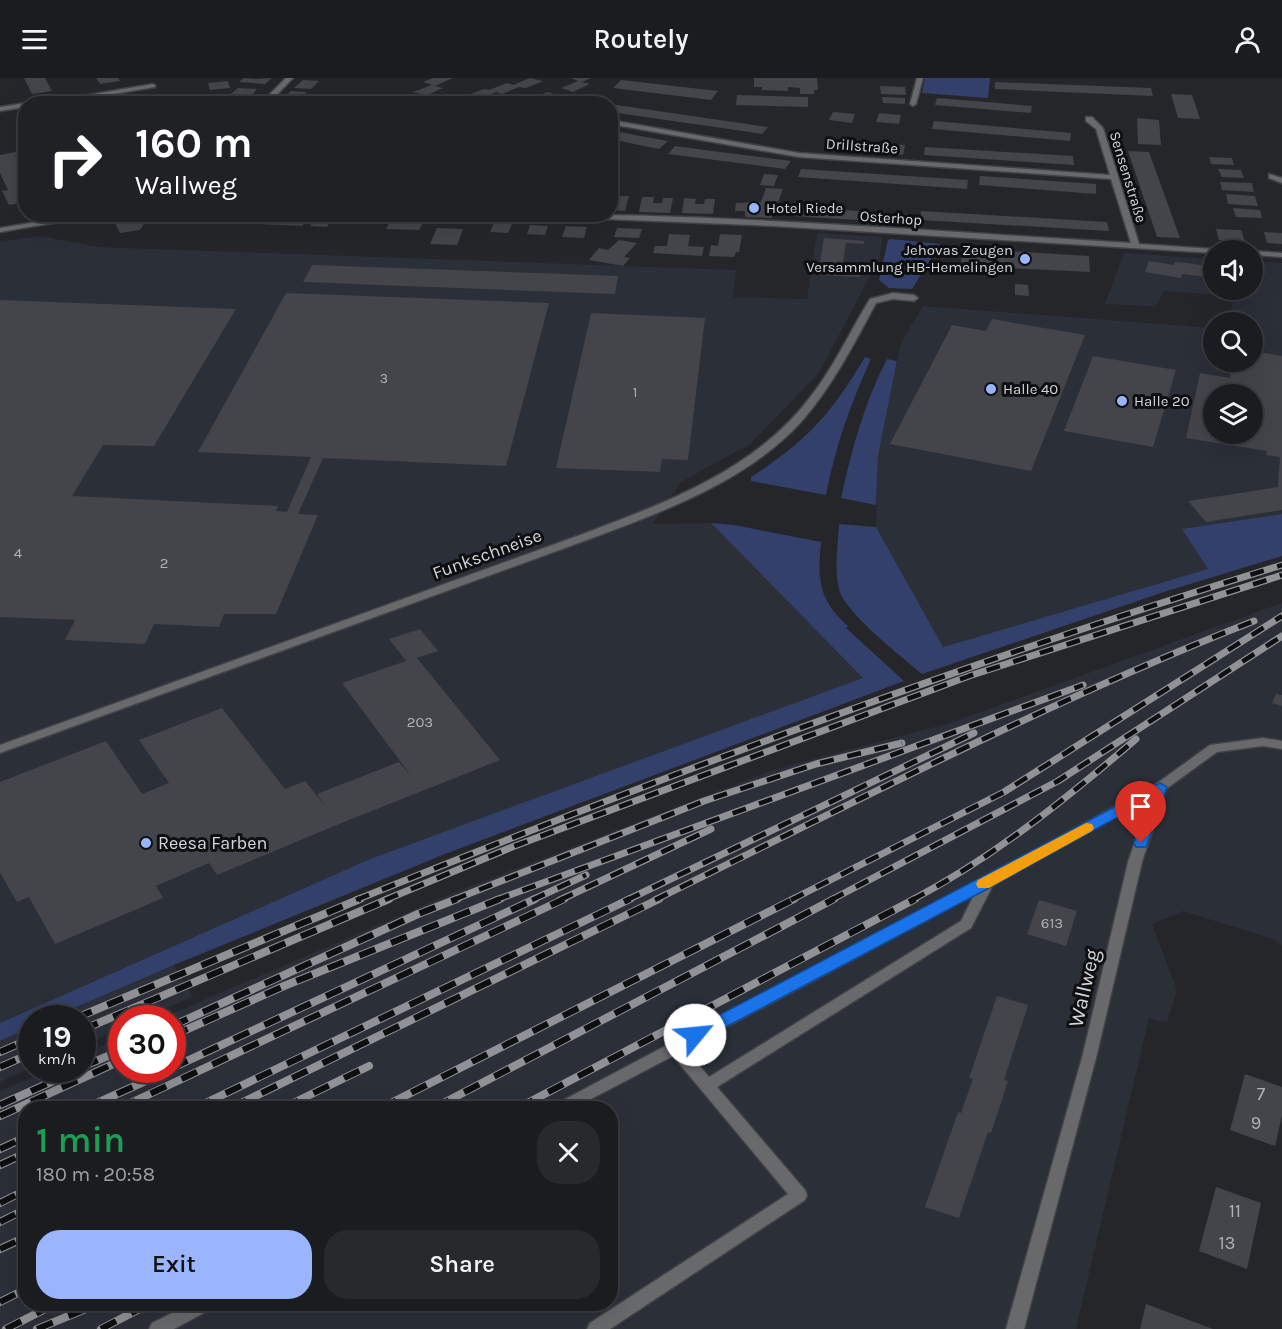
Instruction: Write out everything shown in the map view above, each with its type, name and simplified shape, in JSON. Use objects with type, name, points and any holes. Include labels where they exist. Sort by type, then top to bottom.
[{"type":"street","points":[[271,96],[290,78]]},
{"type":"street","points":[[913,104],[920,78]]},
{"type":"street","points":[[89,96],[153,86]]},
{"type":"street","points":[[0,109],[18,106]]},
{"type":"street","name":"Sensenstraße","points":[[1089,119],[1099,128],[1136,246]]},
{"type":"street","name":"Drillstraße","points":[[618,123],[799,155],[1113,177]]},
{"type":"street","points":[[1272,176],[1282,181]]},
{"type":"street","name":"Osterhop","points":[[618,218],[774,224],[1203,250]]},
{"type":"street","points":[[1,228],[44,222]]},
{"type":"street","points":[[1263,254],[1282,255]]},
{"type":"street","name":"Funkschneise","points":[[0,749],[590,534],[644,513],[712,482],[764,450],[798,419],[821,392],[873,301],[893,296],[914,297]]},
{"type":"street","points":[[574,1101],[988,882],[1160,787],[1214,748],[1263,742],[1282,746]]},
{"type":"street","name":"Wallweg","points":[[1015,1329],[1090,1054],[1135,862],[1160,787]]},
{"type":"street","points":[[707,1086],[966,924],[988,882]]},
{"type":"street","points":[[596,1329],[799,1195],[674,1046]]},
{"type":"street","points":[[158,1329],[192,1311]]},
{"type":"shaded area","points":[[925,78],[990,78],[988,98],[922,93]]},
{"type":"shaded area","points":[[817,233],[882,237],[880,257],[819,373],[750,444],[681,482],[653,524],[711,523],[864,678],[370,859],[41,1005],[18,1005],[18,1015],[0,1023],[0,242],[39,236],[99,247],[736,270],[733,297],[807,299]]},
{"type":"shaded area","points":[[888,240],[940,244],[912,289],[889,288],[879,280]]},
{"type":"shaded area","points":[[1124,253],[1203,258],[1203,294],[1163,291],[1158,303],[1152,306],[1105,304]]},
{"type":"shaded area","points":[[1263,262],[1282,263],[1282,514],[1183,529],[1209,569],[942,647],[876,527],[878,456],[901,343],[923,306],[1203,327],[1203,372],[1263,372],[1263,312],[1230,312],[1233,300],[1263,300]]},
{"type":"shaded area","points":[[865,357],[871,359],[844,426],[826,495],[751,481],[751,477],[788,451],[829,411]]},
{"type":"shaded area","points":[[887,359],[897,361],[878,456],[876,505],[841,498],[860,427]]},
{"type":"shaded area","points":[[1282,514],[1282,556],[1167,591],[922,674],[862,622],[843,599],[839,589],[837,557],[839,524],[876,527],[943,647],[1208,569],[1182,529]]},
{"type":"shaded area","points":[[711,523],[734,525],[821,542],[820,578],[831,607],[848,626],[846,628],[904,681],[445,854],[81,1005],[41,1005],[370,859],[863,678]]},
{"type":"shaded area","points":[[1282,603],[1282,945],[1273,939],[1183,911],[1152,924],[1177,990],[1167,1023],[1149,1018],[1076,1329],[0,1329],[0,1091],[19,1083],[96,1083],[96,1048],[108,1043],[108,1083],[186,1083],[186,1008],[455,892],[776,769],[950,723]]},
{"type":"shaded area","points":[[174,965],[193,997],[174,1005],[108,1005],[108,1034],[96,1039],[96,1005],[81,1005]]},
{"type":"shaded area","points":[[18,1015],[18,1033],[0,1041],[0,1023]]},
{"type":"shaded area","points":[[18,1033],[18,1074],[0,1082],[0,1041]]},
{"type":"building","points":[[24,78],[45,78],[52,91],[32,94]]},
{"type":"building","points":[[96,78],[118,78],[120,81],[100,84]]},
{"type":"building","points":[[244,78],[272,78],[265,84],[239,82]]},
{"type":"building","points":[[433,78],[453,78],[435,86],[443,88],[425,96],[416,96],[421,94],[413,92],[432,85],[423,82]]},
{"type":"building","points":[[530,78],[543,81],[502,94],[496,92],[487,96],[466,96],[507,83],[513,85]]},
{"type":"building","points":[[571,78],[591,78],[582,82],[590,84],[573,92],[561,88],[578,81]]},
{"type":"building","points":[[754,78],[817,78],[818,90],[814,90],[814,94],[800,94],[800,88],[788,87],[788,91],[762,90],[762,87],[754,87]]},
{"type":"building","points":[[303,80],[319,81],[311,89],[294,88]]},
{"type":"building","points":[[621,80],[718,91],[711,100],[613,88]]},
{"type":"building","points":[[228,81],[230,88],[210,90],[208,83]]},
{"type":"building","points":[[995,82],[1151,88],[1153,96],[995,89]]},
{"type":"building","points":[[880,86],[905,87],[906,95],[881,94]]},
{"type":"building","points":[[238,88],[257,89],[251,96],[229,96]]},
{"type":"building","points":[[291,91],[307,92],[303,96],[286,96]]},
{"type":"building","points":[[547,92],[562,96],[538,96]]},
{"type":"building","points":[[1171,94],[1192,95],[1200,119],[1178,118]]},
{"type":"building","points":[[737,95],[808,97],[808,107],[736,105]]},
{"type":"building","points":[[882,97],[905,98],[905,104],[883,103]]},
{"type":"building","points":[[937,98],[1032,106],[1031,113],[935,105]]},
{"type":"building","points":[[618,105],[768,127],[762,134],[618,113]]},
{"type":"building","points":[[833,112],[855,114],[852,123],[829,120]]},
{"type":"building","points":[[879,113],[901,115],[899,124],[876,122]]},
{"type":"building","points":[[1137,118],[1159,120],[1161,145],[1138,144]]},
{"type":"building","points":[[934,121],[1071,133],[1070,141],[932,129]]},
{"type":"building","points":[[618,132],[668,141],[659,149],[618,141]]},
{"type":"building","points":[[834,141],[856,143],[854,152],[830,150]]},
{"type":"building","points":[[870,142],[905,145],[903,155],[867,152]]},
{"type":"building","points":[[675,146],[791,161],[785,169],[668,154]]},
{"type":"building","points":[[925,147],[1073,156],[1074,165],[924,155]]},
{"type":"building","points":[[1128,151],[1149,152],[1180,238],[1157,237]]},
{"type":"building","points":[[18,152],[18,154],[15,155],[18,160],[18,203],[9,205],[2,191],[8,190],[0,173],[0,155]]},
{"type":"building","points":[[1209,157],[1232,158],[1234,165],[1211,164]]},
{"type":"building","points":[[801,169],[968,180],[967,189],[798,177]]},
{"type":"building","points":[[1218,169],[1241,170],[1244,178],[1222,177]]},
{"type":"building","points":[[764,174],[778,175],[774,186],[760,185]]},
{"type":"building","points":[[980,176],[1096,184],[1096,194],[979,185]]},
{"type":"building","points":[[1220,182],[1252,183],[1254,192],[1222,190]]},
{"type":"building","name":"Hotel Riede","points":[[766,188],[783,189],[777,205],[773,204],[772,218],[745,217],[745,211],[735,211],[736,203],[761,202]]},
{"type":"building","points":[[1226,194],[1255,196],[1258,206],[1228,204]]},
{"type":"building","points":[[619,196],[629,196],[625,211],[618,211]]},
{"type":"building","points":[[642,197],[654,197],[653,203],[662,203],[663,198],[673,198],[670,213],[639,212]]},
{"type":"building","points":[[684,198],[696,199],[695,204],[704,204],[705,199],[715,199],[713,214],[682,213]]},
{"type":"building","points":[[794,207],[908,214],[907,223],[792,216]]},
{"type":"building","points":[[1233,208],[1260,210],[1262,218],[1236,217]]},
{"type":"building","points":[[921,211],[1107,222],[1109,231],[920,220]]},
{"type":"building","points":[[114,222],[145,222],[140,230],[120,233]]},
{"type":"building","points":[[259,222],[305,222],[302,226],[258,224]]},
{"type":"building","points":[[312,222],[330,222],[327,227],[310,226]]},
{"type":"building","points":[[390,222],[423,222],[419,230],[386,229]]},
{"type":"building","points":[[494,223],[512,224],[508,233],[490,232]]},
{"type":"building","points":[[530,225],[548,226],[545,235],[527,234]]},
{"type":"building","points":[[566,226],[587,227],[584,238],[562,237]]},
{"type":"building","points":[[437,228],[463,229],[457,245],[430,244]]},
{"type":"building","points":[[617,228],[642,229],[639,238],[614,237]]},
{"type":"building","points":[[1216,229],[1241,230],[1244,240],[1219,240]]},
{"type":"building","points":[[1264,232],[1282,233],[1282,244],[1267,243]]},
{"type":"building","points":[[669,234],[690,235],[688,246],[704,247],[702,256],[653,253],[655,246],[667,246]]},
{"type":"building","points":[[720,234],[742,235],[739,252],[736,252],[734,257],[709,256],[711,245],[718,246]]},
{"type":"building","points":[[824,238],[864,241],[864,244],[846,243],[842,270],[861,271],[860,277],[818,275]]},
{"type":"building","points":[[619,240],[637,243],[624,257],[630,258],[623,266],[589,260],[599,248],[608,250]]},
{"type":"building","name":"Jehovas Zeugen Versammlung HB-Hemelingen","points":[[962,248],[1089,256],[1090,272],[1006,268],[1006,265],[961,262]]},
{"type":"building","points":[[1149,261],[1174,265],[1175,262],[1203,265],[1203,277],[1182,274],[1181,278],[1145,272]]},
{"type":"building","points":[[312,265],[618,276],[615,294],[303,282]]},
{"type":"building","points":[[1015,284],[1028,285],[1029,296],[1015,295]]},
{"type":"building","points":[[286,293],[549,303],[506,466],[323,458],[298,514],[318,515],[276,614],[224,614],[219,627],[154,624],[145,644],[65,640],[75,620],[0,617],[0,300],[236,309],[154,446],[103,445],[72,496],[278,506],[276,511],[287,512],[311,457],[198,452]]},
{"type":"building","points":[[591,313],[705,318],[688,460],[662,459],[660,472],[556,468]]},
{"type":"building","name":"Halle 40","points":[[992,319],[1085,335],[1031,471],[890,444],[952,325],[986,331]]},
{"type":"building","points":[[1263,353],[1282,356],[1282,510],[1206,522],[1188,501],[1278,487],[1280,457],[1266,455],[1267,451],[1223,444],[1263,444],[1263,384],[1203,384],[1203,441],[1186,438],[1200,373],[1230,378],[1231,372],[1263,372]]},
{"type":"building","name":"Halle 20","points":[[1093,356],[1176,370],[1153,447],[1064,431]]},
{"type":"building","name":"Reesa Farben","points":[[420,629],[438,651],[417,658],[500,760],[217,875],[209,863],[156,886],[163,898],[55,944],[29,897],[17,902],[0,873],[0,782],[106,741],[142,794],[169,783],[139,740],[222,708],[285,789],[305,781],[326,807],[317,794],[399,762],[412,777],[342,683],[406,661],[389,639]]},
{"type":"building","points":[[1276,694],[1282,695],[1282,706],[1272,703]]},
{"type":"building","points":[[1039,900],[1077,911],[1066,946],[1027,934]]},
{"type":"building","points":[[997,996],[1028,1005],[1004,1080],[1008,1081],[959,1218],[925,1207],[958,1112],[961,1113],[973,1079],[969,1078]]},
{"type":"building","points":[[1245,1074],[1282,1087],[1282,1115],[1275,1146],[1230,1130]]},
{"type":"building","points":[[1216,1187],[1261,1203],[1247,1269],[1199,1251]]},
{"type":"building","points":[[1146,1304],[1213,1329],[1140,1329]]},
{"type":"railway","points":[[356,900],[585,809],[816,722],[1048,641],[1282,565]]},
{"type":"railway","points":[[385,900],[512,847],[969,676],[1282,575]]},
{"type":"railway","points":[[791,900],[1004,792],[1282,616]]},
{"type":"railway","points":[[655,900],[1027,719],[1254,621]]},
{"type":"railway","points":[[831,900],[1058,781],[1282,636]]},
{"type":"railway","points":[[496,900],[1083,685]]},
{"type":"railway","points":[[627,900],[974,733]]},
{"type":"railway","points":[[912,900],[972,865],[1028,826],[1136,739]]},
{"type":"railway","points":[[453,900],[704,801],[816,764],[902,743]]},
{"type":"railway","points":[[560,900],[711,829]]},
{"type":"railway","points":[[532,900],[586,875]]},
{"type":"railway","points":[[96,1010],[360,899]]},
{"type":"railway","points":[[96,1024],[389,899]]},
{"type":"railway","points":[[186,1020],[418,914],[457,899]]},
{"type":"railway","points":[[186,1030],[284,986],[500,899]]},
{"type":"railway","points":[[186,1061],[535,899]]},
{"type":"railway","points":[[135,1101],[564,899]]},
{"type":"railway","points":[[210,1101],[630,899]]},
{"type":"railway","points":[[245,1101],[659,899]]},
{"type":"railway","points":[[395,1101],[794,899]]},
{"type":"railway","points":[[447,1101],[834,899]]},
{"type":"railway","points":[[531,1101],[915,899]]},
{"type":"railway","points":[[0,1052],[18,1044]]},
{"type":"railway","points":[[96,1061],[108,1056]]},
{"type":"railway","points":[[0,1067],[18,1059]]},
{"type":"railway","points":[[33,1101],[108,1066]]},
{"type":"railway","points":[[297,1101],[369,1066]]},
{"type":"railway","points":[[0,1105],[49,1083]]},
{"type":"railway","points":[[101,1101],[141,1083]]},
{"type":"railway","points":[[0,1116],[18,1108]]},
{"type":"railway","points":[[0,1149],[18,1141]]},
{"type":"railway","points":[[0,1165],[18,1157]]},
{"type":"railway","points":[[0,1203],[18,1194]]},
{"type":"railway","points":[[0,1222],[18,1213]]},
{"type":"railway","points":[[0,1249],[18,1241]]},
{"type":"railway","points":[[0,1302],[18,1293]]},
{"type":"railway","points":[[6,1329],[41,1311]]},
{"type":"railway","points":[[37,1329],[81,1311]]},
{"type":"railway","points":[[101,1329],[136,1311]]},
{"type":"slow traffic","points":[[984,884],[1086,828]]},
{"type":"place","name":"Hotel Riede","points":[[754,208]]},
{"type":"place","name":"Jehovas Zeugen Versammlung HB-Hemelingen","points":[[1025,259]]},
{"type":"place","name":"Halle 40","points":[[991,389]]},
{"type":"place","name":"Halle 20","points":[[1122,401]]},
{"type":"place","name":"Reesa Farben","points":[[146,843]]},
{"type":"route","points":[[695,1035],[988,882],[1160,787],[1141,843]]}]
